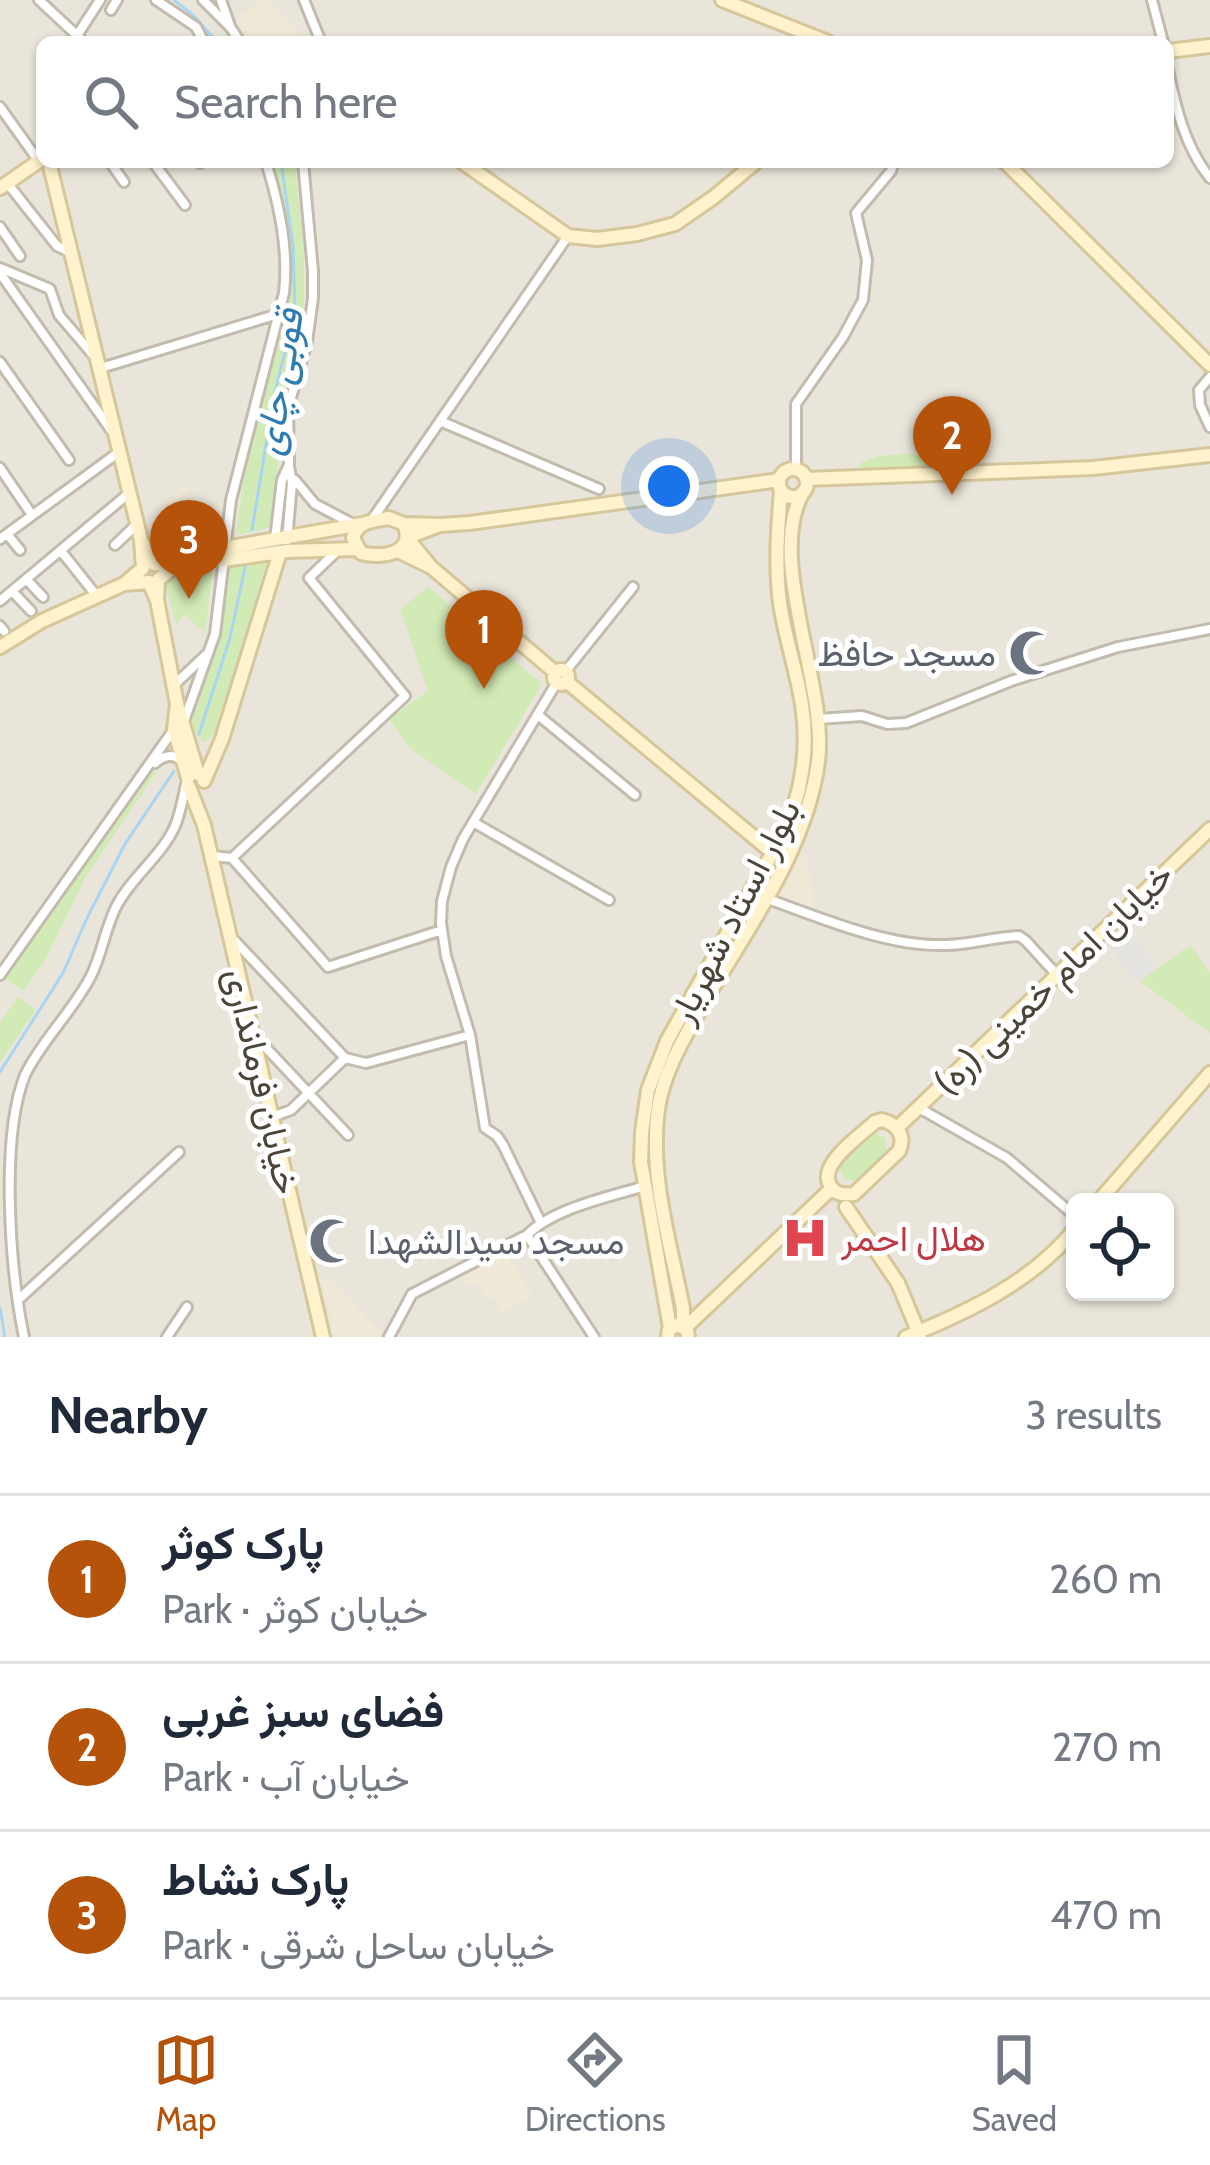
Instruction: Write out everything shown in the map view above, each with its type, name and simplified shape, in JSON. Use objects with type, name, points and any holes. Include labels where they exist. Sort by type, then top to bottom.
[{"type":"main road","points":[[722,0],[813,36]]},
{"type":"main road","points":[[1174,50],[1210,46]]},
{"type":"main road","points":[[4,185],[36,165]]},
{"type":"main road","points":[[45,168],[149,566]]},
{"type":"main road","points":[[471,168],[568,236],[597,239],[675,224],[749,168]]},
{"type":"main road","points":[[1010,168],[1210,365]]},
{"type":"main road","points":[[780,485],[788,470],[802,480],[1076,469],[1210,454]]},
{"type":"main road","points":[[780,485],[791,497],[802,480]]},
{"type":"main road","name":"بلوار استاد شهریار","points":[[678,1333],[652,1185],[658,1105],[678,1048],[788,825],[796,799],[811,721],[793,568],[794,514],[802,480]]},
{"type":"main road","points":[[398,551],[407,534],[440,525],[780,485]]},
{"type":"main road","name":"بلوار استاد شهریار","points":[[729,946],[765,898],[793,848],[809,807],[819,748],[780,603],[780,485]]},
{"type":"main road","points":[[0,647],[42,621],[124,584],[149,566],[175,566],[281,546],[394,518],[431,567],[773,853]]},
{"type":"main road","points":[[356,549],[354,532],[362,524]]},
{"type":"main road","points":[[281,546],[356,549],[370,556],[398,551],[431,567]]},
{"type":"main road","points":[[194,777],[222,739],[281,546]]},
{"type":"main road","name":"خیابان فرمانداری","points":[[149,566],[160,571],[153,581],[179,726],[194,777],[194,821],[211,856],[322,1337]]},
{"type":"main road","points":[[124,584],[153,581],[175,566]]},
{"type":"main road","name":"خیابان امام خمینی (ره)","points":[[896,1128],[1210,829]]},
{"type":"main road","points":[[1106,1193],[1210,1073]]},
{"type":"main road","points":[[848,1201],[899,1151],[902,1137],[889,1122],[878,1120],[859,1136],[829,1165],[827,1178],[848,1201],[898,1283],[915,1336],[1002,1292],[1066,1240]]},
{"type":"main road","name":"بلوار استاد شهریار","points":[[652,1185],[682,1308],[678,1333]]},
{"type":"main road","points":[[678,1333],[833,1189]]},
{"type":"main road","points":[[682,1308],[700,1313]]},
{"type":"street","points":[[39,0],[77,36]]},
{"type":"street","points":[[82,36],[100,0]]},
{"type":"street","points":[[111,10],[117,0]]},
{"type":"street","points":[[156,0],[196,27],[201,36]]},
{"type":"street","points":[[206,0],[236,36]]},
{"type":"street","points":[[221,0],[230,28]]},
{"type":"street","points":[[304,0],[319,36]]},
{"type":"street","points":[[1152,0],[1161,36]]},
{"type":"street","points":[[1174,102],[1199,164],[1210,178]]},
{"type":"street","points":[[0,106],[36,152]]},
{"type":"street","points":[[114,168],[124,182]]},
{"type":"street","points":[[157,168],[184,205]]},
{"type":"street","points":[[0,975],[179,726],[208,653],[231,500],[284,293],[287,265],[268,168]]},
{"type":"street","points":[[281,546],[292,483],[288,408],[307,342],[313,298],[304,168]]},
{"type":"street","points":[[802,480],[795,410],[863,300],[867,260],[856,213],[892,168]]},
{"type":"street","points":[[4,185],[57,246],[71,253]]},
{"type":"street","points":[[0,227],[20,256]]},
{"type":"street","points":[[289,466],[309,499],[362,524],[568,236]]},
{"type":"street","points":[[0,270],[50,290],[59,315],[98,364],[278,314]]},
{"type":"street","points":[[0,270],[116,436]]},
{"type":"street","points":[[0,362],[69,460]]},
{"type":"street","points":[[1210,377],[1199,391],[1210,427]]},
{"type":"street","points":[[440,420],[599,489]]},
{"type":"street","points":[[20,550],[4,536],[119,452]]},
{"type":"street","points":[[0,468],[32,515]]},
{"type":"street","points":[[0,491],[10,483]]},
{"type":"street","points":[[0,601],[130,493]]},
{"type":"street","points":[[115,544],[137,524]]},
{"type":"street","points":[[61,550],[96,595]]},
{"type":"street","points":[[232,858],[404,696],[309,578],[338,550]]},
{"type":"street","points":[[26,579],[43,598]]},
{"type":"street","points":[[541,1223],[503,1145],[485,1128],[470,1035],[448,968],[442,930],[444,889],[472,822],[561,677],[633,587]]},
{"type":"street","points":[[12,591],[31,611]]},
{"type":"street","points":[[811,721],[862,716],[887,724],[906,723],[1011,681],[1118,647],[1210,629]]},
{"type":"street","points":[[173,686],[208,653]]},
{"type":"street","points":[[538,716],[635,795]]},
{"type":"street","points":[[24,1337],[8,1174],[11,1118],[22,1081],[90,978],[116,906],[175,826],[194,777],[177,757],[167,756],[145,772]]},
{"type":"street","points":[[175,826],[194,821]]},
{"type":"street","points":[[472,822],[609,900]]},
{"type":"street","points":[[211,856],[232,858],[328,967],[442,930]]},
{"type":"street","points":[[765,898],[883,937],[920,944],[946,946],[1018,936],[1057,975]]},
{"type":"street","points":[[229,935],[345,1058],[366,1063],[470,1035]]},
{"type":"street","points":[[252,1033],[348,1136]]},
{"type":"street","points":[[272,1117],[291,1110],[345,1058]]},
{"type":"street","points":[[918,1107],[1007,1158],[1066,1208]]},
{"type":"street","points":[[17,1301],[179,1152]]},
{"type":"street","points":[[389,1337],[412,1294],[541,1223],[652,1185]]},
{"type":"street","points":[[527,1234],[594,1337]]},
{"type":"street","points":[[167,1337],[187,1307]]},
{"type":"shaded area","points":[[0,0],[1210,0],[1210,1337],[0,1337]]},
{"type":"shaded area","points":[[259,0],[266,0],[303,36],[247,36],[237,19]]},
{"type":"shaded area","points":[[973,402],[1000,450],[977,450],[980,458],[945,460],[929,427]]},
{"type":"shaded area","points":[[183,484],[199,513],[224,500],[218,542],[159,558],[149,523]]},
{"type":"shaded area","points":[[801,850],[806,853],[815,908],[780,899],[778,892]]},
{"type":"shaded area","points":[[1124,924],[1157,969],[1140,981],[1125,972],[1116,958],[1115,933]]},
{"type":"shaded area","points":[[507,1253],[532,1294],[503,1313],[477,1282],[464,1285],[463,1277]]},
{"type":"shaded area","points":[[329,1277],[380,1337],[334,1337],[322,1281]]},
{"type":"green space","points":[[274,168],[296,168],[304,310],[284,409],[271,527],[240,535],[236,531],[244,477],[289,297],[280,187]]},
{"type":"green space","points":[[911,453],[937,469],[860,471],[860,463],[879,456]]},
{"type":"green space","points":[[262,560],[268,568],[219,728],[203,743],[192,720],[219,637],[230,567],[233,562]]},
{"type":"green space","points":[[213,569],[205,632],[184,615],[176,624],[166,587],[170,580]]},
{"type":"green space","points":[[428,587],[542,684],[476,794],[411,749],[389,719],[428,691],[400,609]]},
{"type":"green space","points":[[160,767],[85,878],[44,962],[23,991],[4,978],[108,829]]},
{"type":"green space","points":[[1190,945],[1210,973],[1210,1033],[1140,981]]},
{"type":"green space","points":[[18,997],[36,1010],[0,1062],[0,1023]]},
{"type":"green space","points":[[876,1134],[885,1138],[886,1152],[858,1179],[844,1178],[839,1166]]},
{"type":"waterway","name":"قوبی چای","points":[[174,0],[212,36]]},
{"type":"waterway","name":"قوبی چای","points":[[252,530],[274,396],[295,311],[293,246],[282,168]]},
{"type":"waterway","name":"قوبی چای","points":[[199,734],[230,638],[246,563]]},
{"type":"waterway","name":"قوبی چای","points":[[0,1072],[63,973],[125,844],[174,771]]},
{"type":"waterway","name":"قوبی چای","points":[[0,1308],[5,1337]]},
{"type":"place","name":"فضای سبز غربی","points":[[952,495]]},
{"type":"place","name":"پارک نشاط","points":[[189,599]]},
{"type":"place","name":"مسجد حافظ","points":[[1032,653]]},
{"type":"place","name":"پارک کوثر","points":[[484,689]]},
{"type":"place","name":"هلال احمر","points":[[805,1238]]},
{"type":"place","name":"مسجد سیدالشهدا","points":[[332,1241]]}]
